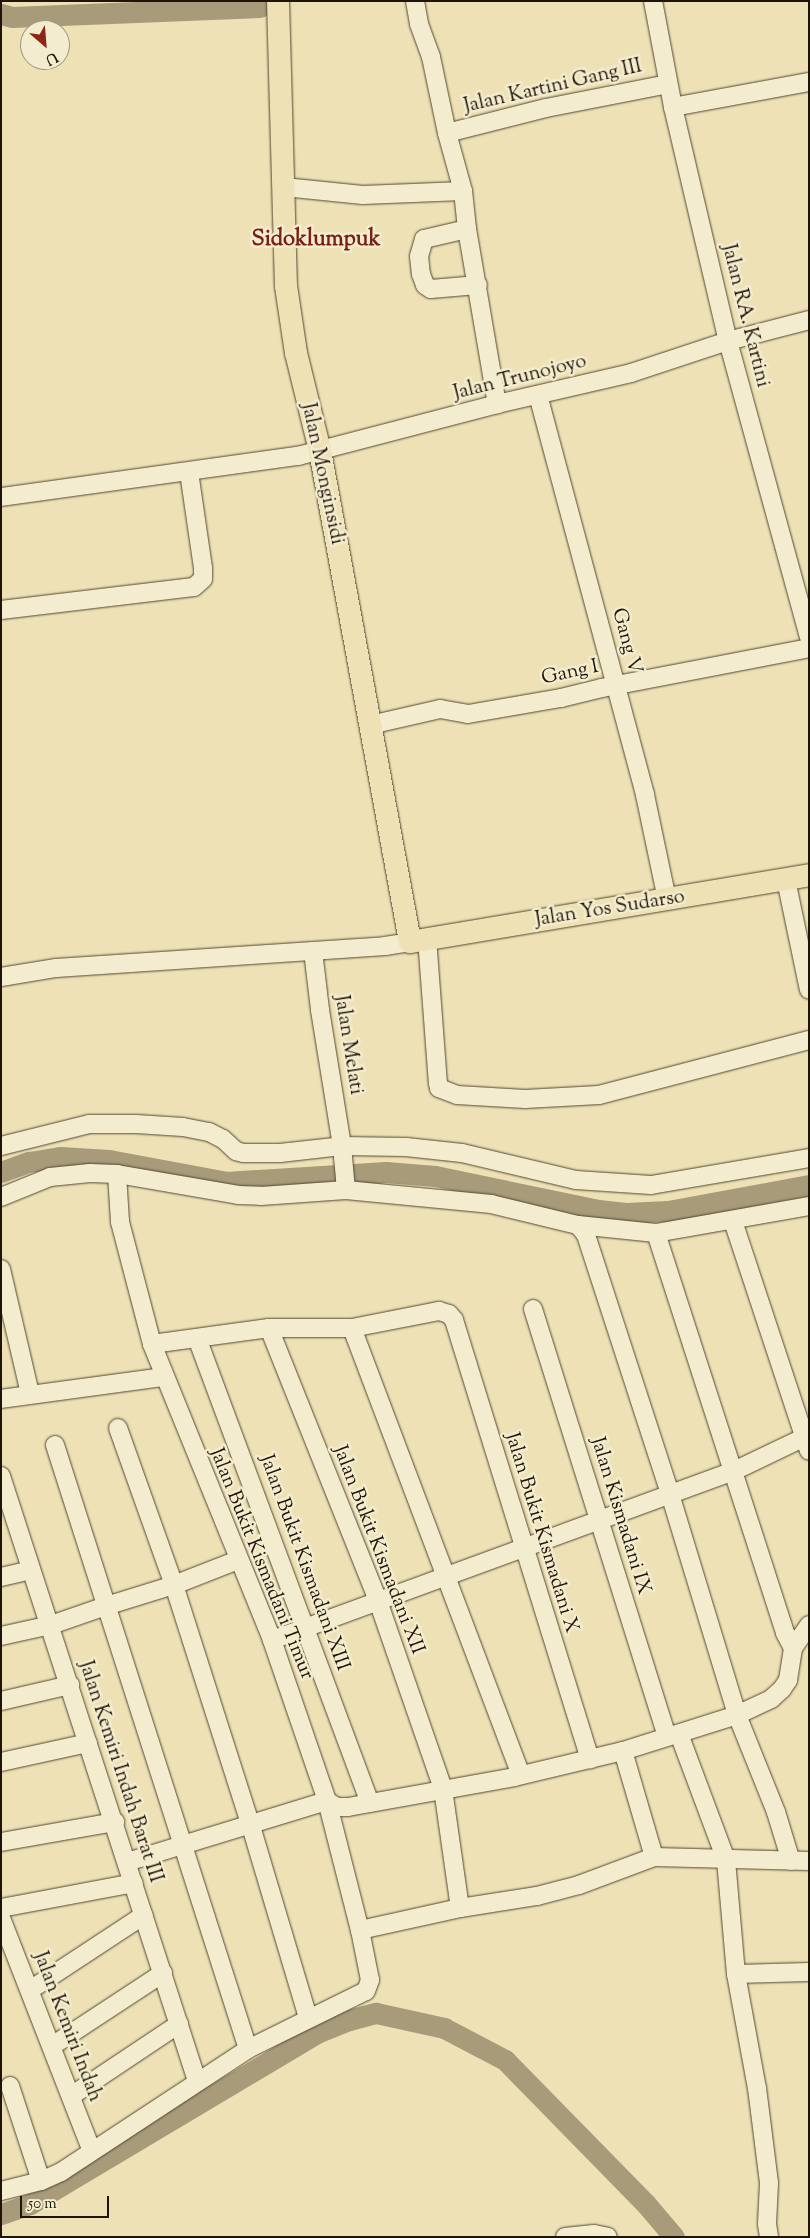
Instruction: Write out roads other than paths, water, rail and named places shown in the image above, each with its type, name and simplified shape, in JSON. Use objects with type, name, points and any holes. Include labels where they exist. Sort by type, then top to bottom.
[{"type":"main road","name":"Jalan Monginsidi","points":[[278,1],[286,286],[294,344],[320,451],[370,724],[419,940]]},
{"type":"main road","name":"Jalan Yos Sudarso","points":[[419,940],[809,875]]},
{"type":"street","points":[[415,1],[419,24],[431,57],[446,133],[463,191],[466,229],[478,285],[497,404]]},
{"type":"street","name":"Jalan RA. Kartini","points":[[654,1],[673,107],[728,341],[809,637]]},
{"type":"street","points":[[673,107],[809,82]]},
{"type":"street","name":"Jalan Kartini Gang III","points":[[446,133],[546,108],[668,84]]},
{"type":"street","points":[[284,188],[362,195],[463,191]]},
{"type":"street","points":[[466,229],[424,239],[419,256],[421,274],[425,285],[431,289],[478,285]]},
{"type":"street","name":"Jalan Trunojoyo","points":[[1,497],[189,472],[320,451],[497,404],[632,373],[728,341],[809,320]]},
{"type":"street","name":"Gang V","points":[[538,395],[645,795],[668,899]]},
{"type":"street","points":[[1,610],[194,588],[203,579],[203,568],[189,472]]},
{"type":"street","name":"Gang I","points":[[370,724],[440,709],[468,714],[561,698],[616,685],[809,648]]},
{"type":"street","points":[[786,880],[809,990]]},
{"type":"street","points":[[1,978],[56,968],[385,946],[419,940],[439,1088],[457,1095],[525,1099],[599,1095],[809,1040]]},
{"type":"street","name":"Jalan Melati","points":[[313,951],[320,1010],[342,1150],[345,1185]]},
{"type":"street","points":[[1,1146],[89,1124],[136,1124],[182,1127],[209,1132],[223,1139],[236,1151],[243,1153],[406,1147],[462,1153],[576,1180],[651,1185],[809,1158]]},
{"type":"street","points":[[1,1197],[50,1177],[90,1173],[117,1174],[238,1195],[280,1195],[345,1185],[491,1204],[578,1225],[656,1233],[733,1221],[809,1206]]},
{"type":"street","name":"Jalan Bukit Kismadani Timur","points":[[117,1174],[120,1222],[152,1344],[163,1377],[272,1640],[327,1801],[360,1930],[370,1980],[369,1986],[366,1991],[308,2018]]},
{"type":"street","points":[[272,1640],[600,1521],[734,1471],[807,1441],[733,1221]]},
{"type":"street","points":[[578,1225],[586,1235],[670,1494],[737,1715],[776,1812],[791,1861]]},
{"type":"street","points":[[656,1233],[785,1633],[793,1648]]},
{"type":"street","points":[[1,1269],[30,1394]]},
{"type":"street","name":"Jalan Kismadani IX","points":[[533,1309],[600,1521],[673,1735],[726,1860],[736,1974],[758,2097],[768,2183],[767,2224],[769,2237]]},
{"type":"street","name":"Jalan Bukit Kismadani X","points":[[352,1328],[439,1311],[449,1314],[454,1320],[590,1758]]},
{"type":"street","points":[[152,1344],[268,1328],[352,1328],[521,1775]]},
{"type":"street","name":"Jalan Bukit Kismadani XII","points":[[268,1328],[378,1601],[443,1789],[460,1908]]},
{"type":"street","name":"Jalan Bukit Kismadani XIII","points":[[197,1338],[370,1803]]},
{"type":"street","points":[[1,1399],[163,1377]]},
{"type":"street","points":[[1,2191],[41,2181],[61,2172],[248,2049],[308,2018],[250,1823],[174,1585],[118,1428]]},
{"type":"street","points":[[55,1445],[248,2049]]},
{"type":"street","name":"Jalan Kemiri Indah Barat III","points":[[1,1476],[7,1513],[51,1625],[197,2081]]},
{"type":"street","points":[[1,1636],[51,1625],[174,1585],[238,1560]]},
{"type":"street","points":[[1,1578],[31,1570]]},
{"type":"street","points":[[127,1862],[327,1801],[337,1807],[370,1803],[521,1775],[623,1751],[737,1715],[771,1699],[782,1689],[788,1680],[793,1648],[809,1625]]},
{"type":"street","points":[[1,1701],[70,1686]]},
{"type":"street","points":[[1,1762],[88,1743]]},
{"type":"street","points":[[623,1751],[654,1858]]},
{"type":"street","points":[[1,1831],[112,1817]]},
{"type":"street","points":[[1,1842],[112,1817]]},
{"type":"street","points":[[360,1930],[460,1908],[537,1896],[578,1885],[654,1858],[809,1861]]},
{"type":"street","points":[[1,1908],[134,1882]]},
{"type":"street","points":[[30,1990],[144,1915]]},
{"type":"street","name":"Jalan Kemiri Indah","points":[[1,1918],[92,2151]]},
{"type":"street","points":[[736,1974],[809,1972]]},
{"type":"street","points":[[52,2046],[163,1973]]},
{"type":"street","points":[[72,2096],[179,2024]]},
{"type":"street","points":[[10,2086],[41,2181]]},
{"type":"street","points":[[565,2237],[599,2236]]},
{"type":"waterway","points":[[1,14],[12,17],[260,7]]},
{"type":"waterway","points":[[1,1172],[29,1162],[60,1157],[109,1160],[226,1182],[386,1172],[435,1176],[598,1210],[626,1213],[668,1211],[809,1185]]},
{"type":"waterway","points":[[1,2214],[30,2204],[319,2032],[349,2020],[376,2013],[444,2028],[505,2060],[646,2204],[674,2237]]},
{"type":"district","name":"Sidoklumpuk","points":[[316,241]]}]
